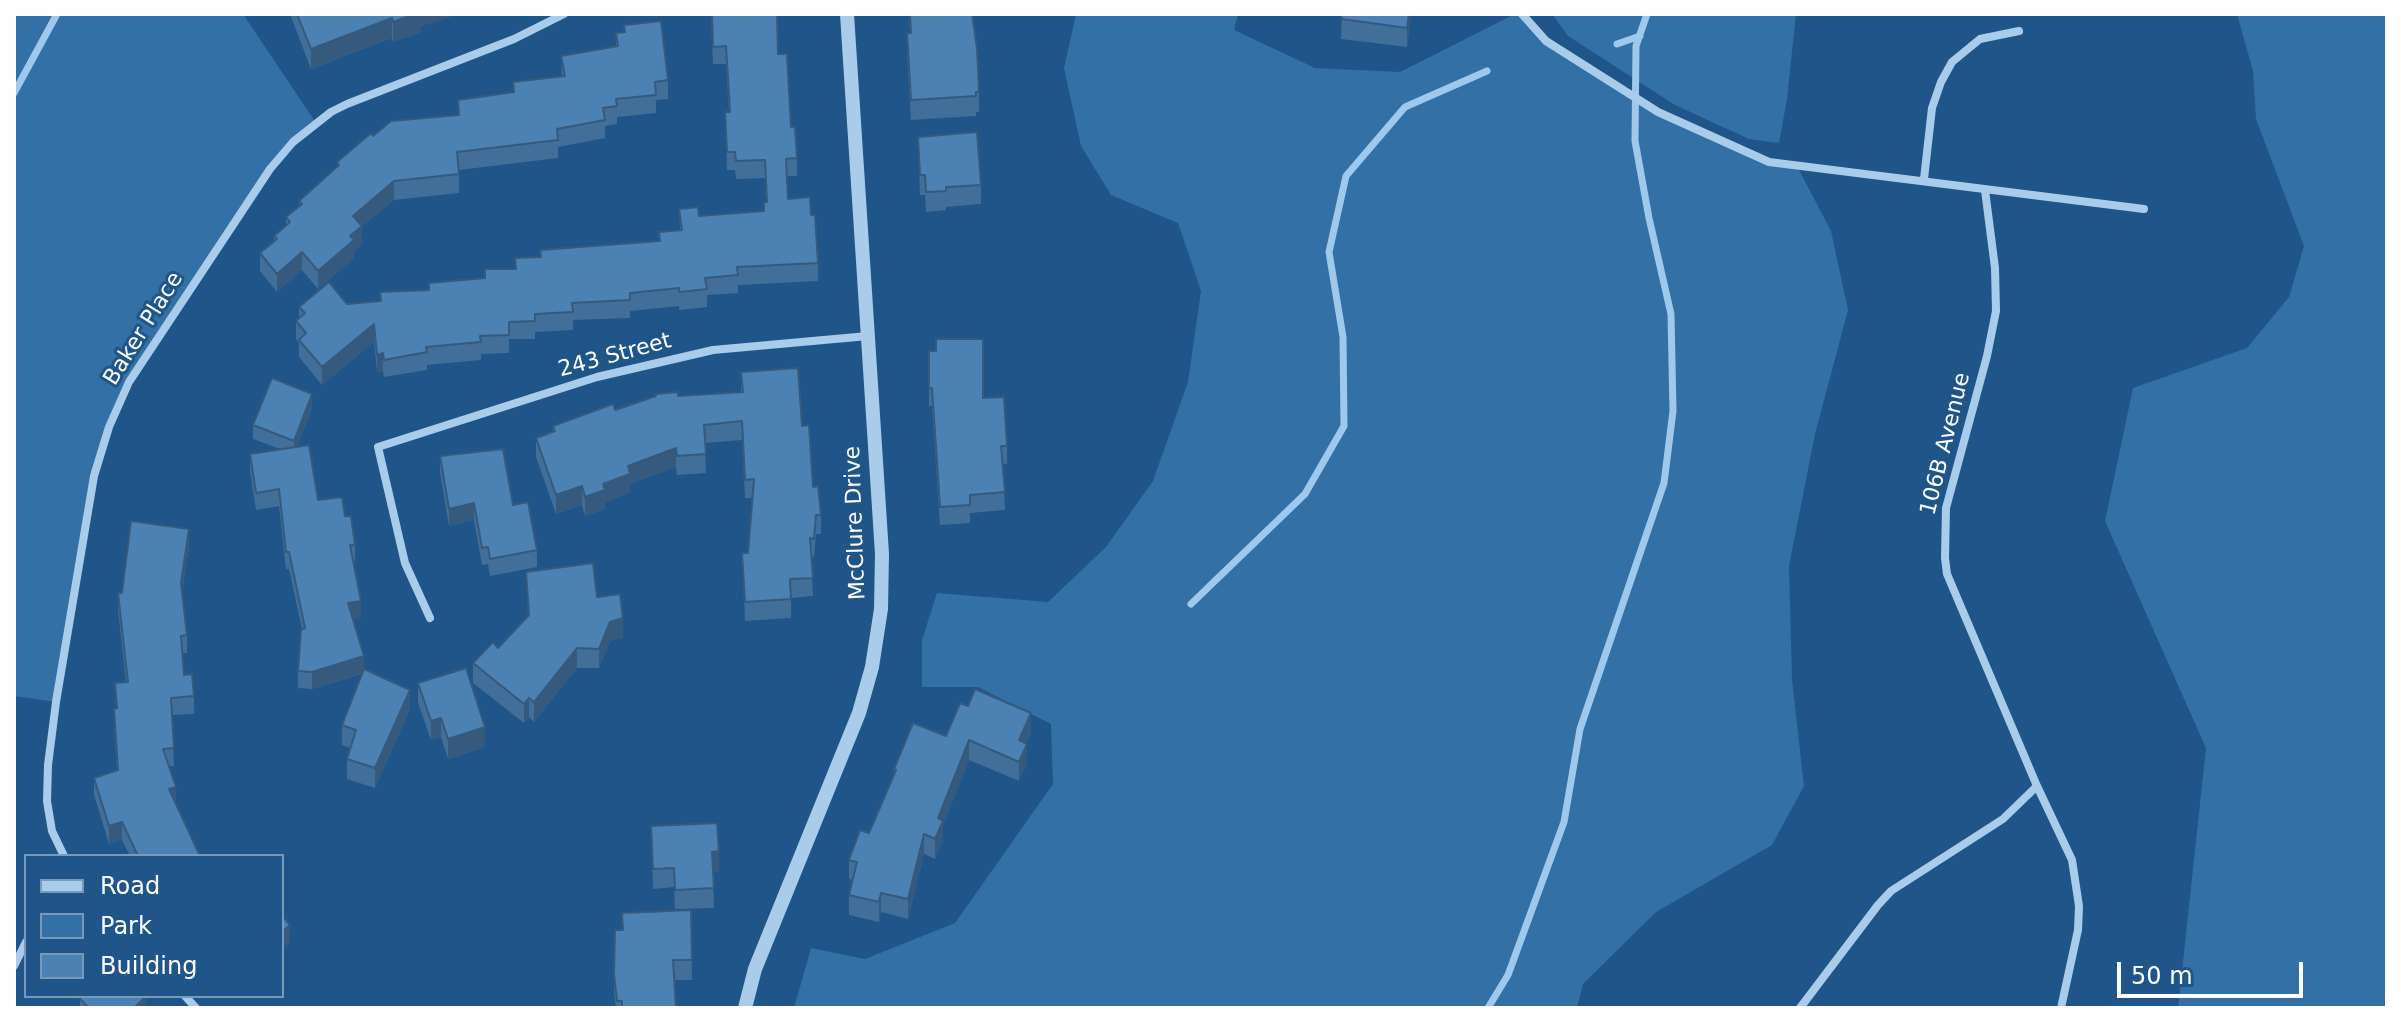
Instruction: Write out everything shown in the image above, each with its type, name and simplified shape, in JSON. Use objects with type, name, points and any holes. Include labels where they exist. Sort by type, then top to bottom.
[{"type":"street","name":"Baker Place","points":[[63,854],[52,831],[47,801],[56,702],[94,476],[109,427],[129,382],[270,169],[293,142],[331,112],[347,104],[514,39],[564,14]]},
{"type":"street","name":"McClure Drive","points":[[745,1008],[755,969],[859,713],[872,667],[881,609],[883,567],[847,14]]},
{"type":"street","points":[[1522,14],[1546,41],[1634,98],[1744,153],[1769,162],[1924,179],[1985,190],[2144,209]]},
{"type":"street","points":[[1924,179],[1932,108],[1952,62],[1980,39],[2019,31]]},
{"type":"street","name":"106B Avenue","points":[[1985,190],[1995,268],[1996,311],[1946,508],[1945,558],[1947,574],[2037,786],[2072,860],[2079,906],[2078,930],[2061,1008]]},
{"type":"street","name":"243 Street","points":[[430,618],[405,563],[378,447],[597,377],[713,350],[868,336]]},
{"type":"street","points":[[1800,1008],[1891,891],[2003,819],[2037,786]]},
{"type":"street","points":[[14,966],[24,946]]},
{"type":"green space","points":[[14,14],[246,14],[245,17],[316,123],[293,142],[129,382],[101,451],[56,702],[14,696]]},
{"type":"green space","points":[[1076,14],[1238,14],[1234,30],[1315,68],[1400,72],[1515,14],[1522,14],[1546,41],[1634,98],[1744,153],[1797,166],[1831,231],[1848,310],[1815,434],[1789,566],[1792,680],[1804,786],[1772,845],[1656,912],[1583,984],[1577,1008],[794,1008],[811,948],[865,959],[955,923],[1053,784],[1051,724],[978,687],[922,687],[922,640],[937,593],[1048,602],[1106,547],[1153,481],[1188,382],[1201,291],[1178,223],[1111,195],[1081,146],[1064,68]]},
{"type":"green space","points":[[1552,14],[1796,14],[1779,143],[1749,139],[1675,105],[1568,36]]},
{"type":"green space","points":[[2237,14],[2387,14],[2387,1008],[2178,1008],[2206,748],[2105,521],[2133,388],[2247,348],[2289,297],[2304,246],[2256,119],[2253,71]]},
{"type":"building","points":[[297,14],[415,14],[393,22],[392,18],[311,49]]},
{"type":"building","points":[[712,14],[777,14],[778,54],[787,54],[791,127],[795,127],[797,158],[786,159],[788,199],[810,197],[811,215],[815,215],[818,263],[737,267],[738,275],[705,278],[707,289],[679,292],[679,288],[630,293],[630,300],[572,303],[573,312],[535,314],[535,321],[509,322],[509,335],[480,336],[481,342],[426,347],[427,352],[384,360],[383,353],[377,355],[374,324],[322,367],[299,340],[306,333],[296,321],[305,313],[299,307],[329,282],[347,304],[381,301],[380,292],[429,290],[429,283],[485,278],[485,269],[516,269],[515,258],[541,257],[540,250],[660,241],[659,232],[682,230],[679,209],[698,207],[699,216],[764,211],[764,202],[767,202],[765,160],[736,161],[735,152],[727,152],[725,112],[730,112],[726,46],[713,47]]},
{"type":"building","points":[[910,14],[972,14],[977,48],[979,92],[976,96],[911,100],[907,33],[911,33]]},
{"type":"building","points":[[1342,14],[1409,14],[1407,28],[1341,19]]},
{"type":"building","points":[[661,21],[668,80],[655,82],[656,95],[616,99],[617,106],[603,108],[605,120],[557,129],[558,140],[457,152],[459,174],[394,181],[353,216],[362,226],[350,236],[354,240],[318,271],[302,252],[277,274],[260,253],[277,239],[274,236],[290,222],[286,217],[339,165],[337,162],[371,133],[373,136],[391,121],[459,115],[458,100],[514,92],[513,82],[565,76],[561,56],[618,46],[616,33],[625,32],[624,25]]},
{"type":"building","points":[[977,132],[981,185],[946,187],[946,191],[926,192],[925,175],[920,175],[918,137]]},
{"type":"building","points":[[936,339],[983,339],[983,398],[1004,397],[1007,446],[1001,446],[1005,492],[970,495],[970,505],[940,507],[932,388],[929,388],[929,351],[936,351]]},
{"type":"building","points":[[798,368],[802,426],[809,425],[813,487],[818,486],[821,515],[816,515],[814,539],[810,538],[813,578],[790,579],[791,599],[745,602],[742,553],[748,553],[754,479],[745,480],[742,421],[704,425],[706,454],[677,456],[676,448],[628,466],[630,474],[603,484],[605,490],[585,497],[582,486],[556,495],[536,438],[555,431],[553,426],[613,404],[615,410],[656,394],[678,392],[678,396],[743,392],[741,372]]},
{"type":"building","points":[[272,378],[312,394],[294,441],[253,425]]},
{"type":"building","points":[[309,445],[318,500],[342,497],[345,516],[351,516],[355,545],[350,545],[361,601],[348,603],[364,656],[312,672],[298,671],[301,630],[305,628],[289,552],[286,552],[279,489],[256,493],[250,454]]},
{"type":"building","points":[[503,449],[513,505],[528,502],[537,550],[490,559],[488,547],[482,548],[474,503],[449,509],[440,456]]},
{"type":"building","points":[[131,521],[189,529],[181,583],[187,635],[181,636],[184,675],[192,674],[194,696],[171,698],[174,748],[163,749],[176,787],[169,789],[199,854],[137,854],[122,822],[109,826],[94,778],[118,770],[115,683],[128,682],[118,593],[122,593]]},
{"type":"building","points":[[593,563],[597,597],[620,594],[623,618],[610,622],[599,649],[577,648],[534,702],[529,698],[524,704],[473,663],[493,642],[498,648],[529,615],[526,572]]},
{"type":"building","points":[[466,668],[485,727],[448,739],[441,718],[431,721],[418,683]]},
{"type":"building","points":[[364,669],[410,690],[375,768],[347,759],[356,730],[342,725]]},
{"type":"building","points":[[975,689],[1031,713],[1019,740],[1027,744],[1019,762],[969,740],[938,818],[943,821],[935,839],[924,834],[908,899],[881,893],[879,902],[849,895],[857,862],[849,860],[860,830],[869,833],[913,723],[946,736],[960,703],[968,706]]},
{"type":"building","points":[[717,823],[719,851],[712,852],[714,888],[675,890],[674,868],[653,869],[651,826]]},
{"type":"building","points":[[691,910],[692,960],[673,960],[676,1008],[622,1008],[622,1001],[617,1001],[614,974],[615,930],[623,930],[622,913]]},
{"type":"building","points":[[144,998],[134,1008],[86,1008],[80,999]]},
{"type":"waterway","points":[[14,93],[57,14]]},
{"type":"waterway","points":[[1488,1008],[1508,975],[1564,822],[1580,729],[1664,483],[1673,411],[1671,314],[1635,141],[1636,46],[1647,14]]},
{"type":"waterway","points":[[1617,44],[1640,36]]},
{"type":"waterway","points":[[1191,604],[1305,494],[1344,426],[1343,337],[1329,252],[1346,176],[1405,107],[1487,71]]}]
